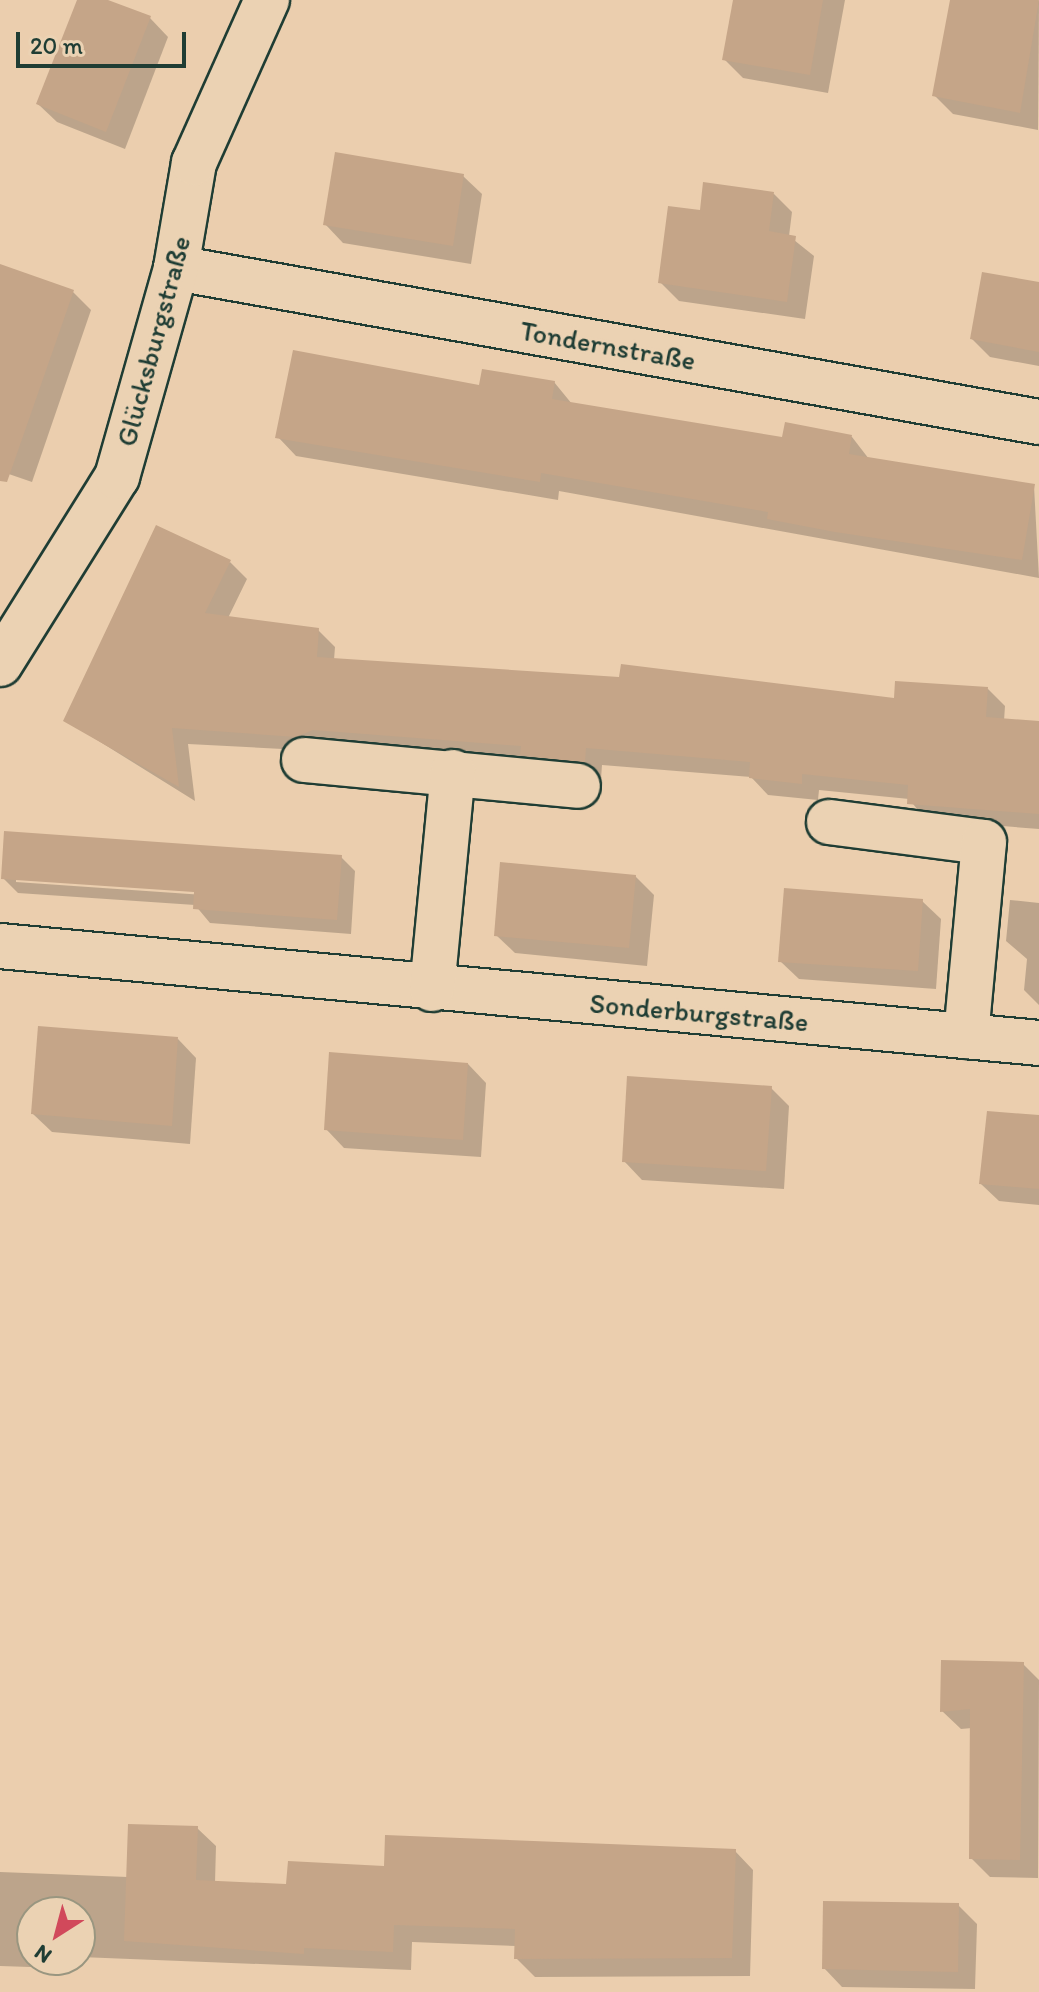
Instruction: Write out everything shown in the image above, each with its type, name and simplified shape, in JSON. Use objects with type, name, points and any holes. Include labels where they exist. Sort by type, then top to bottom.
[{"type":"street","name":"Glücksburgstraße","points":[[0,664],[117,477],[176,268],[194,163],[267,0]]},
{"type":"street","name":"Tondernstraße","points":[[176,268],[1039,422]]},
{"type":"street","points":[[304,760],[578,786]]},
{"type":"street","points":[[432,989],[453,772]]},
{"type":"street","points":[[829,822],[984,842],[966,1036]]},
{"type":"street","name":"Sonderburgstraße","points":[[0,946],[432,989],[1039,1043]]},
{"type":"building","points":[[77,0],[108,0],[151,16],[106,132],[36,104]]},
{"type":"building","points":[[733,0],[823,0],[810,75],[722,60]]},
{"type":"building","points":[[950,0],[1039,0],[1020,113],[932,96]]},
{"type":"building","points":[[335,152],[464,174],[453,246],[323,225]]},
{"type":"building","points":[[703,182],[774,192],[769,231],[796,236],[787,302],[658,283],[668,206],[700,210]]},
{"type":"building","points":[[0,264],[74,290],[7,482],[0,481]]},
{"type":"building","points":[[982,272],[1039,282],[1039,352],[970,339]]},
{"type":"building","points":[[293,350],[479,385],[482,369],[555,381],[552,399],[782,437],[785,422],[852,435],[849,454],[1035,484],[1022,560],[835,532],[767,519],[768,512],[541,473],[540,482],[275,438]]},
{"type":"building","points":[[156,525],[231,560],[205,613],[319,628],[317,657],[619,677],[621,664],[894,698],[895,681],[988,687],[986,717],[1039,721],[1039,814],[907,804],[908,785],[802,774],[802,784],[749,778],[750,762],[586,748],[585,763],[520,755],[521,746],[313,730],[296,737],[172,728],[179,787],[63,721]]},
{"type":"building","points":[[4,831],[342,855],[337,920],[193,909],[194,892],[1,879]]},
{"type":"building","points":[[500,862],[636,875],[629,948],[494,936]]},
{"type":"building","points":[[784,888],[923,899],[918,971],[778,962]]},
{"type":"building","points":[[38,1026],[178,1037],[172,1126],[31,1114]]},
{"type":"building","points":[[329,1052],[468,1063],[463,1140],[324,1130]]},
{"type":"building","points":[[627,1076],[772,1086],[766,1171],[622,1162]]},
{"type":"building","points":[[987,1111],[1039,1115],[1039,1189],[979,1184]]},
{"type":"building","points":[[941,1660],[1024,1662],[1020,1860],[969,1859],[970,1709],[940,1712]]},
{"type":"building","points":[[128,1824],[198,1826],[196,1880],[286,1884],[288,1861],[384,1866],[385,1835],[736,1849],[732,1958],[514,1959],[515,1929],[394,1925],[393,1952],[304,1948],[304,1954],[124,1941]]},
{"type":"building","points":[[823,1901],[959,1903],[958,1972],[822,1969]]}]
